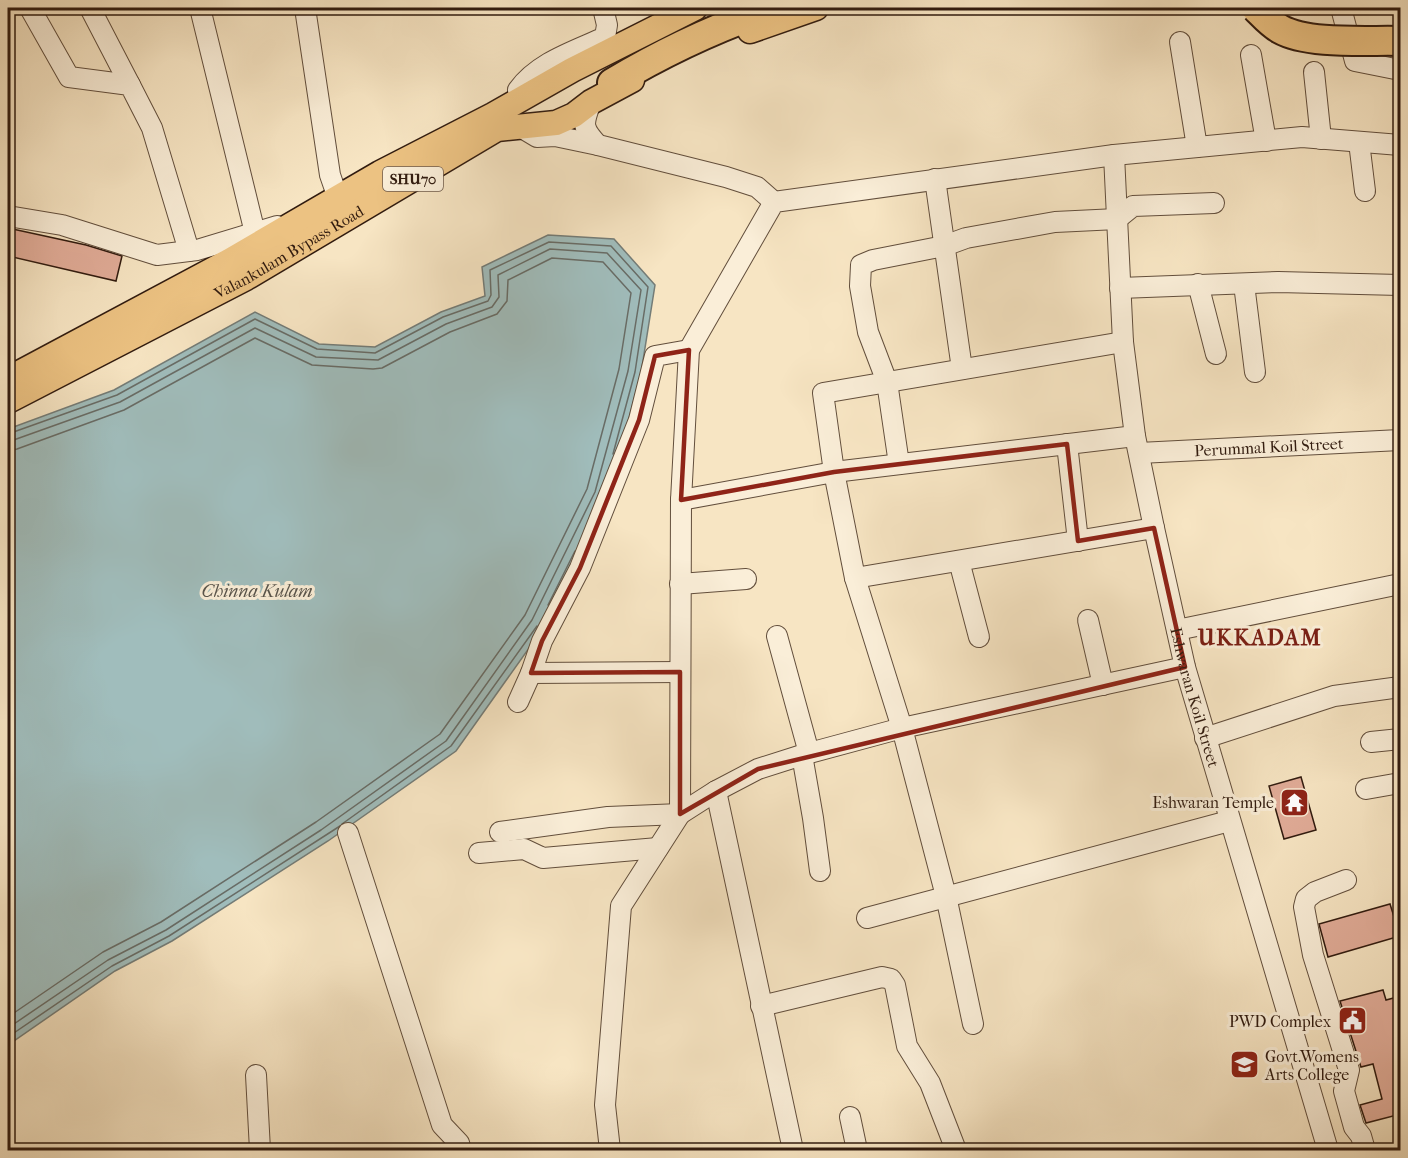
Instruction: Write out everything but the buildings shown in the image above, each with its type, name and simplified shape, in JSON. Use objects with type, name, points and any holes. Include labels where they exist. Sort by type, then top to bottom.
[{"type":"highway","points":[[599,82],[734,8]]},
{"type":"highway","points":[[599,82],[753,14],[772,8]]},
{"type":"highway","points":[[1256,8],[1281,30],[1298,35],[1324,39],[1401,41]]},
{"type":"highway","points":[[1280,8],[1301,18],[1331,22],[1401,24]]},
{"type":"main road","name":"Valankulam Bypass Road","points":[[11,378],[286,228],[345,207],[511,122],[556,123],[574,115],[599,82],[695,8]]},
{"type":"main road","name":"Valankulam Bypass Road","points":[[511,122],[521,99],[651,70],[816,8]]},
{"type":"main road","name":"Valankulam Bypass Road","points":[[11,378],[246,278],[345,207]]},
{"type":"street","points":[[30,8],[69,77],[130,85]]},
{"type":"street","points":[[90,8],[152,128],[189,251]]},
{"type":"street","points":[[200,8],[255,233]]},
{"type":"street","points":[[305,8],[330,175],[345,207]]},
{"type":"street","points":[[521,99],[518,90],[527,78],[549,63],[605,37],[608,26],[603,8]]},
{"type":"street","points":[[1341,8],[1355,61],[1401,70]]},
{"type":"street","points":[[1179,42],[1197,147]]},
{"type":"street","points":[[1251,55],[1266,141]]},
{"type":"street","points":[[1314,72],[1321,139]]},
{"type":"street","points":[[598,145],[586,132],[583,123],[599,82]]},
{"type":"street","points":[[511,122],[537,137],[555,136],[598,145],[736,180],[757,187],[774,202],[1114,155],[1302,137],[1401,145]]},
{"type":"street","points":[[1359,142],[1365,191]]},
{"type":"street","name":"Eshwaran Koil Street","points":[[1114,155],[1123,342],[1137,444],[1154,528],[1185,667],[1328,1150]]},
{"type":"street","points":[[935,179],[963,369]]},
{"type":"street","points":[[680,814],[681,500],[690,350],[774,202]]},
{"type":"street","points":[[899,464],[887,382],[868,332],[860,286],[861,265],[896,255],[944,246],[966,238],[1055,222],[1117,219],[1133,206],[1214,203]]},
{"type":"street","points":[[8,216],[62,225],[157,255],[189,251],[274,226],[286,228]]},
{"type":"street","points":[[1120,288],[1278,282],[1401,285]]},
{"type":"street","points":[[1198,284],[1216,354]]},
{"type":"street","points":[[1244,284],[1256,372]]},
{"type":"street","points":[[974,1024],[946,896],[902,728],[855,578],[834,472],[823,393],[1123,342]]},
{"type":"street","points":[[518,702],[542,640],[580,568],[639,420],[655,357],[690,350]]},
{"type":"street","name":"Perummal Koil Street","points":[[681,500],[834,472],[1067,444],[1401,440]]},
{"type":"street","points":[[1067,444],[1078,541]]},
{"type":"street","points":[[855,578],[1154,528]]},
{"type":"street","points":[[959,561],[979,637]]},
{"type":"street","points":[[680,584],[746,579]]},
{"type":"street","points":[[1177,630],[1401,584]]},
{"type":"street","points":[[1088,620],[1103,685]]},
{"type":"street","points":[[777,636],[805,754],[820,871]]},
{"type":"street","points":[[610,1150],[605,1105],[621,906],[680,814],[716,791],[758,769],[805,754],[902,728],[1185,667]]},
{"type":"street","points":[[531,673],[680,672]]},
{"type":"street","points":[[1205,738],[1334,696],[1401,687]]},
{"type":"street","points":[[1371,742],[1401,739]]},
{"type":"street","points":[[1366,789],[1401,783]]},
{"type":"street","points":[[716,791],[793,1150]]},
{"type":"street","points":[[500,832],[608,817],[680,814]]},
{"type":"street","points":[[867,918],[1229,820]]},
{"type":"street","points":[[348,834],[442,1125],[459,1143],[461,1150]]},
{"type":"street","points":[[479,854],[525,849],[543,858],[658,848]]},
{"type":"street","points":[[1346,880],[1315,892],[1306,899],[1304,907],[1313,955],[1349,1070],[1344,1091],[1354,1126],[1361,1136],[1365,1150]]},
{"type":"street","points":[[761,1006],[882,977],[891,979],[895,985],[907,1046],[930,1083],[956,1150]]},
{"type":"street","points":[[256,1075],[260,1150]]},
{"type":"street","points":[[850,1117],[857,1150]]},
{"type":"highlighted area","points":[[689,350],[681,500],[834,472],[1067,444],[1078,541],[1154,528],[1185,667],[758,769],[680,814],[680,672],[531,673],[542,641],[580,568],[639,420],[655,356]]},
{"type":"water","name":"Chinna Kulam","points":[[548,235],[614,239],[655,285],[641,373],[608,497],[544,627],[456,751],[328,841],[172,941],[115,971],[8,1045],[8,429],[114,390],[255,312],[319,344],[375,347],[441,312],[485,296],[482,267]]},
{"type":"place","name":"Eshwaran Temple","points":[[1295,802]]},
{"type":"place","name":"PWD Complex","points":[[1352,1021]]},
{"type":"place","name":"Govt.Womens Arts College","points":[[1244,1065]]},
{"type":"district","name":"UKKADAM","points":[[1260,637]]}]
